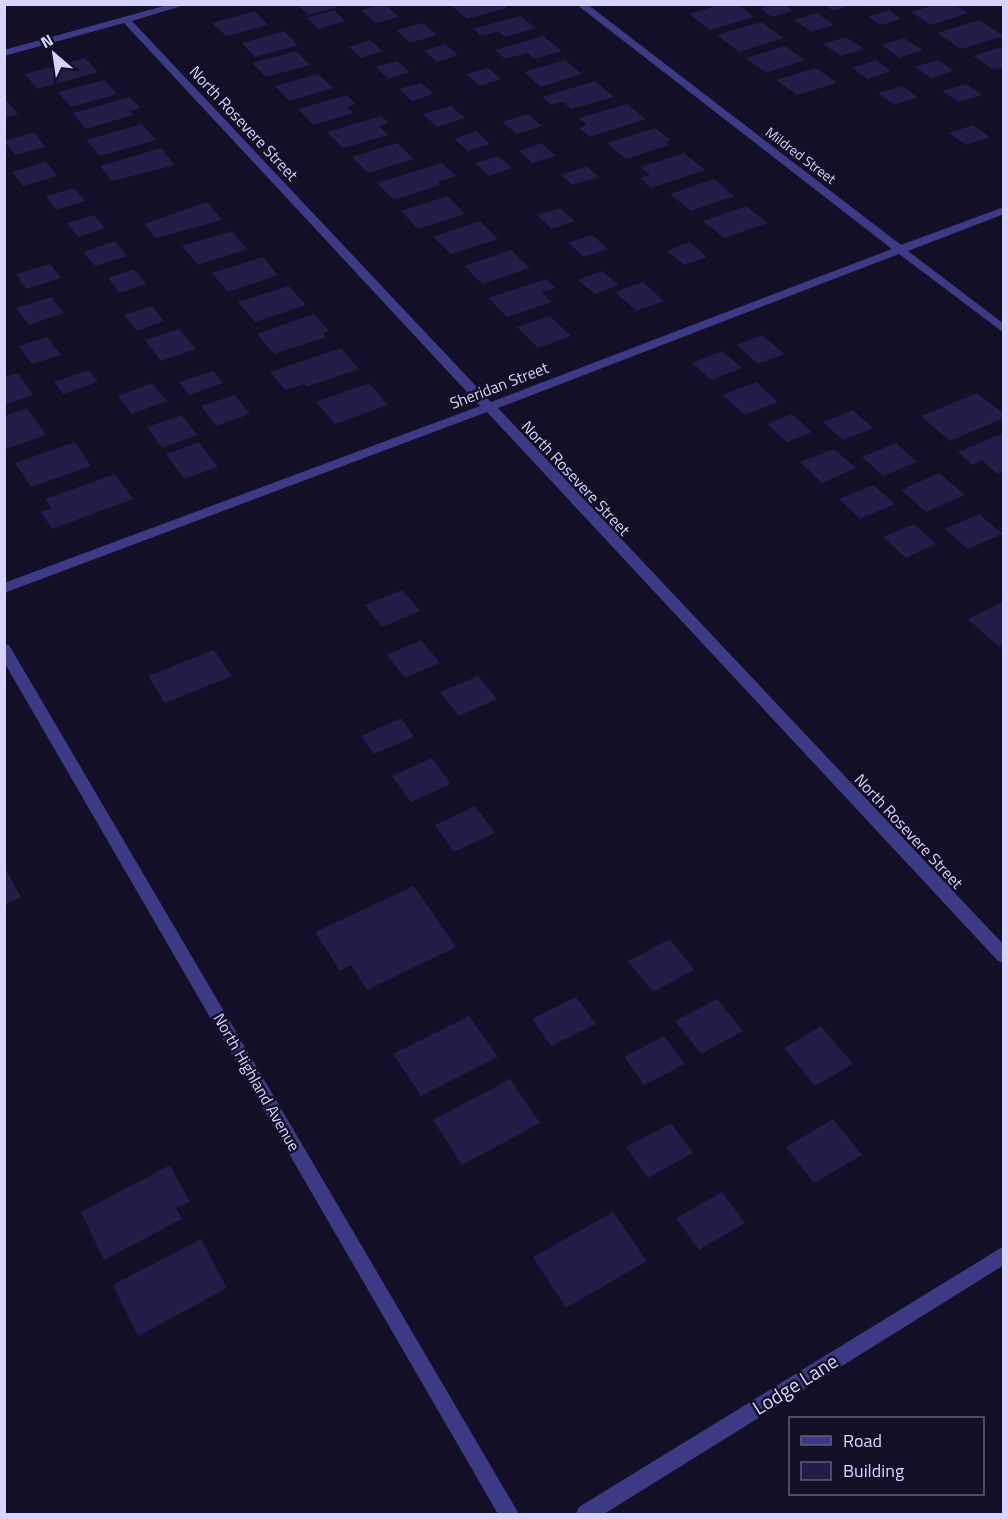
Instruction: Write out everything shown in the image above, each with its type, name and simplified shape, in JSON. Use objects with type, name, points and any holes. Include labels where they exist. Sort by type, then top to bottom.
[{"type":"street","points":[[4,53],[184,4]]},
{"type":"street","name":"Mildred Street","points":[[580,4],[1004,330]]},
{"type":"street","name":"North Rosevere Street","points":[[126,20],[1004,956]]},
{"type":"street","name":"Sheridan Street","points":[[4,588],[1004,210]]},
{"type":"street","name":"North Highland Avenue","points":[[4,649],[509,1515]]},
{"type":"street","name":"Lodge Lane","points":[[586,1515],[1004,1254]]},
{"type":"building","points":[[296,4],[334,4],[337,7],[308,15]]},
{"type":"building","points":[[384,4],[399,17],[376,23],[361,10]]},
{"type":"building","points":[[503,4],[507,8],[467,19],[452,6]]},
{"type":"building","points":[[721,4],[737,4],[754,17],[710,30],[689,14]]},
{"type":"building","points":[[784,4],[793,11],[772,17],[760,8]]},
{"type":"building","points":[[824,4],[851,4],[851,5],[833,11]]},
{"type":"building","points":[[934,5],[955,5],[968,13],[931,25],[911,12]]},
{"type":"building","points":[[334,10],[345,21],[318,29],[307,18]]},
{"type":"building","points":[[889,10],[901,19],[881,25],[868,17]]},
{"type":"building","points":[[255,11],[268,25],[226,36],[212,23]]},
{"type":"building","points":[[817,13],[834,25],[811,32],[794,20]]},
{"type":"building","points":[[520,16],[536,28],[505,37],[498,31],[482,36],[473,29]]},
{"type":"building","points":[[979,20],[1004,36],[961,49],[937,33]]},
{"type":"building","points":[[761,22],[784,38],[739,52],[717,35]]},
{"type":"building","points":[[423,23],[437,35],[410,43],[396,30]]},
{"type":"building","points":[[284,31],[298,45],[255,57],[242,43]]},
{"type":"building","points":[[543,36],[562,51],[535,59],[527,53],[505,59],[495,50]]},
{"type":"building","points":[[846,37],[864,49],[841,56],[823,44]]},
{"type":"building","points":[[904,38],[923,50],[900,58],[882,45]]},
{"type":"building","points":[[370,40],[383,51],[361,58],[349,47]]},
{"type":"building","points":[[445,44],[458,55],[437,62],[424,51]]},
{"type":"building","points":[[785,46],[805,60],[766,73],[746,58]]},
{"type":"building","points":[[1004,46],[1004,67],[994,70],[973,56]]},
{"type":"building","points":[[296,51],[310,65],[266,77],[252,63]]},
{"type":"building","points":[[85,58],[98,72],[37,89],[25,74]]},
{"type":"building","points":[[565,60],[582,74],[541,87],[524,72]]},
{"type":"building","points":[[876,60],[891,71],[868,79],[852,68]]},
{"type":"building","points":[[938,60],[954,71],[931,78],[915,67]]},
{"type":"building","points":[[397,61],[410,72],[388,79],[376,67]]},
{"type":"building","points":[[488,68],[501,79],[480,86],[466,74]]},
{"type":"building","points":[[816,68],[837,83],[797,95],[776,80]]},
{"type":"building","points":[[318,74],[333,88],[289,101],[275,86]]},
{"type":"building","points":[[104,80],[117,94],[71,107],[58,92]]},
{"type":"building","points":[[595,81],[614,97],[571,109],[563,102],[551,105],[542,97]]},
{"type":"building","points":[[421,83],[434,94],[412,101],[399,89]]},
{"type":"building","points":[[966,84],[982,95],[959,102],[942,91]]},
{"type":"building","points":[[902,86],[918,97],[894,105],[878,93]]},
{"type":"building","points":[[347,95],[356,104],[347,107],[353,113],[313,125],[298,109]]},
{"type":"building","points":[[130,97],[141,108],[130,111],[133,115],[86,129],[73,113]]},
{"type":"building","points":[[7,101],[18,114],[4,118],[4,102]]},
{"type":"building","points":[[627,104],[646,119],[590,137],[579,128],[587,125],[579,118]]},
{"type":"building","points":[[451,106],[465,118],[437,127],[423,114]]},
{"type":"building","points":[[528,114],[542,126],[517,134],[502,122]]},
{"type":"building","points":[[381,116],[389,123],[379,126],[388,135],[343,148],[327,132]]},
{"type":"building","points":[[142,124],[156,140],[100,156],[86,140]]},
{"type":"building","points":[[973,125],[990,137],[966,145],[949,133]]},
{"type":"building","points":[[655,128],[671,140],[665,142],[669,145],[626,159],[607,143]]},
{"type":"building","points":[[476,131],[490,144],[468,151],[454,139]]},
{"type":"building","points":[[34,132],[45,147],[16,155],[4,141]]},
{"type":"building","points":[[397,143],[414,159],[368,173],[352,157]]},
{"type":"building","points":[[541,143],[556,156],[533,163],[519,151]]},
{"type":"building","points":[[161,148],[175,165],[112,181],[100,166]]},
{"type":"building","points":[[684,153],[705,170],[651,188],[640,178],[650,175],[641,167]]},
{"type":"building","points":[[498,156],[512,168],[489,176],[475,163]]},
{"type":"building","points":[[46,162],[57,176],[23,186],[12,172]]},
{"type":"building","points":[[442,163],[456,176],[437,182],[440,185],[394,200],[377,183]]},
{"type":"building","points":[[587,166],[599,177],[572,185],[561,175]]},
{"type":"building","points":[[714,179],[734,196],[691,211],[670,194]]},
{"type":"building","points":[[74,188],[85,201],[56,210],[46,196]]},
{"type":"building","points":[[448,196],[465,214],[418,229],[401,211]]},
{"type":"building","points":[[207,202],[222,220],[156,238],[144,224]]},
{"type":"building","points":[[746,206],[768,223],[724,238],[703,221]]},
{"type":"building","points":[[560,208],[575,221],[552,229],[537,215]]},
{"type":"building","points":[[94,215],[105,228],[78,237],[67,223]]},
{"type":"building","points":[[480,221],[498,239],[451,254],[433,237]]},
{"type":"building","points":[[232,231],[247,249],[198,265],[182,246]]},
{"type":"building","points":[[592,235],[608,249],[584,257],[568,243]]},
{"type":"building","points":[[115,241],[127,256],[95,266],[83,252]]},
{"type":"building","points":[[690,242],[707,257],[684,265],[667,251]]},
{"type":"building","points":[[511,250],[530,268],[482,284],[464,266]]},
{"type":"building","points":[[263,257],[278,275],[228,292],[212,273]]},
{"type":"building","points":[[50,264],[61,278],[26,289],[16,274]]},
{"type":"building","points":[[134,269],[146,284],[120,293],[108,278]]},
{"type":"building","points":[[602,271],[619,285],[595,294],[578,280]]},
{"type":"building","points":[[546,279],[556,288],[542,292],[552,302],[507,317],[488,298]]},
{"type":"building","points":[[643,282],[664,301],[636,311],[615,292]]},
{"type":"building","points":[[289,286],[306,305],[255,322],[238,302]]},
{"type":"building","points":[[51,297],[64,313],[29,325],[16,308]]},
{"type":"building","points":[[152,306],[164,321],[137,331],[124,315]]},
{"type":"building","points":[[314,314],[329,331],[323,333],[326,337],[274,354],[257,334]]},
{"type":"building","points":[[550,316],[571,336],[538,348],[517,327]]},
{"type":"building","points":[[179,329],[196,349],[161,361],[145,340]]},
{"type":"building","points":[[762,335],[784,354],[758,364],[737,345]]},
{"type":"building","points":[[47,337],[61,355],[32,364],[19,346]]},
{"type":"building","points":[[341,348],[359,369],[306,387],[304,384],[285,390],[270,372]]},
{"type":"building","points":[[722,351],[742,368],[711,380],[692,363]]},
{"type":"building","points":[[89,370],[98,382],[63,394],[54,382]]},
{"type":"building","points":[[213,371],[223,383],[189,395],[179,382]]},
{"type":"building","points":[[18,373],[33,395],[4,405],[4,377]]},
{"type":"building","points":[[756,382],[778,402],[745,415],[723,395]]},
{"type":"building","points":[[152,383],[167,401],[132,414],[118,396]]},
{"type":"building","points":[[369,383],[388,405],[335,424],[316,402]]},
{"type":"building","points":[[977,393],[1004,414],[1004,418],[950,441],[921,416]]},
{"type":"building","points":[[235,395],[250,414],[216,426],[201,406]]},
{"type":"building","points":[[27,408],[46,435],[4,450],[4,416]]},
{"type":"building","points":[[853,410],[873,428],[843,440],[823,422]]},
{"type":"building","points":[[792,414],[812,432],[787,442],[767,424]]},
{"type":"building","points":[[182,415],[197,435],[162,448],[147,427]]},
{"type":"building","points":[[1004,433],[1004,471],[997,474],[982,460],[972,465],[958,452]]},
{"type":"building","points":[[75,442],[91,466],[31,487],[15,463]]},
{"type":"building","points":[[199,442],[218,467],[184,479],[166,454]]},
{"type":"building","points":[[896,443],[917,462],[883,476],[862,457]]},
{"type":"building","points":[[834,449],[856,468],[822,483],[800,462]]},
{"type":"building","points":[[939,473],[965,495],[926,512],[901,490]]},
{"type":"building","points":[[115,474],[133,499],[52,529],[41,512],[51,508],[45,499]]},
{"type":"building","points":[[873,485],[895,504],[860,519],[839,499]]},
{"type":"building","points":[[979,514],[1003,534],[968,549],[945,529]]},
{"type":"building","points":[[914,524],[936,544],[906,558],[883,537]]},
{"type":"building","points":[[402,590],[420,611],[382,627],[365,605]]},
{"type":"building","points":[[1004,601],[1004,644],[998,646],[968,619]]},
{"type":"building","points":[[421,640],[440,663],[405,678],[387,655]]},
{"type":"building","points":[[214,650],[232,676],[165,703],[148,676]]},
{"type":"building","points":[[478,676],[497,699],[459,716],[440,692]]},
{"type":"building","points":[[401,718],[414,737],[374,754],[361,736]]},
{"type":"building","points":[[432,758],[451,784],[411,802],[392,776]]},
{"type":"building","points":[[475,806],[495,833],[454,852],[435,825]]},
{"type":"building","points":[[4,866],[21,897],[4,905]]},
{"type":"building","points":[[414,886],[456,947],[367,990],[351,965],[340,971],[315,932]]},
{"type":"building","points":[[670,939],[694,970],[653,992],[628,961]]},
{"type":"building","points":[[576,997],[596,1024],[551,1046],[532,1019]]},
{"type":"building","points":[[717,999],[743,1031],[701,1054],[675,1021]]},
{"type":"building","points":[[469,1016],[498,1057],[421,1096],[393,1054]]},
{"type":"building","points":[[821,1026],[853,1064],[815,1086],[784,1048]]},
{"type":"building","points":[[664,1036],[685,1064],[644,1085],[624,1057]]},
{"type":"building","points":[[510,1079],[540,1123],[462,1165],[433,1120]]},
{"type":"building","points":[[833,1119],[862,1155],[814,1183],[786,1147]]},
{"type":"building","points":[[671,1123],[693,1153],[648,1178],[626,1147]]},
{"type":"building","points":[[170,1165],[190,1202],[176,1208],[182,1219],[104,1260],[81,1212]]},
{"type":"building","points":[[722,1192],[745,1223],[699,1250],[676,1218]]},
{"type":"building","points":[[613,1212],[647,1261],[566,1308],[533,1257]]},
{"type":"building","points":[[201,1239],[227,1288],[138,1336],[113,1285]]}]
